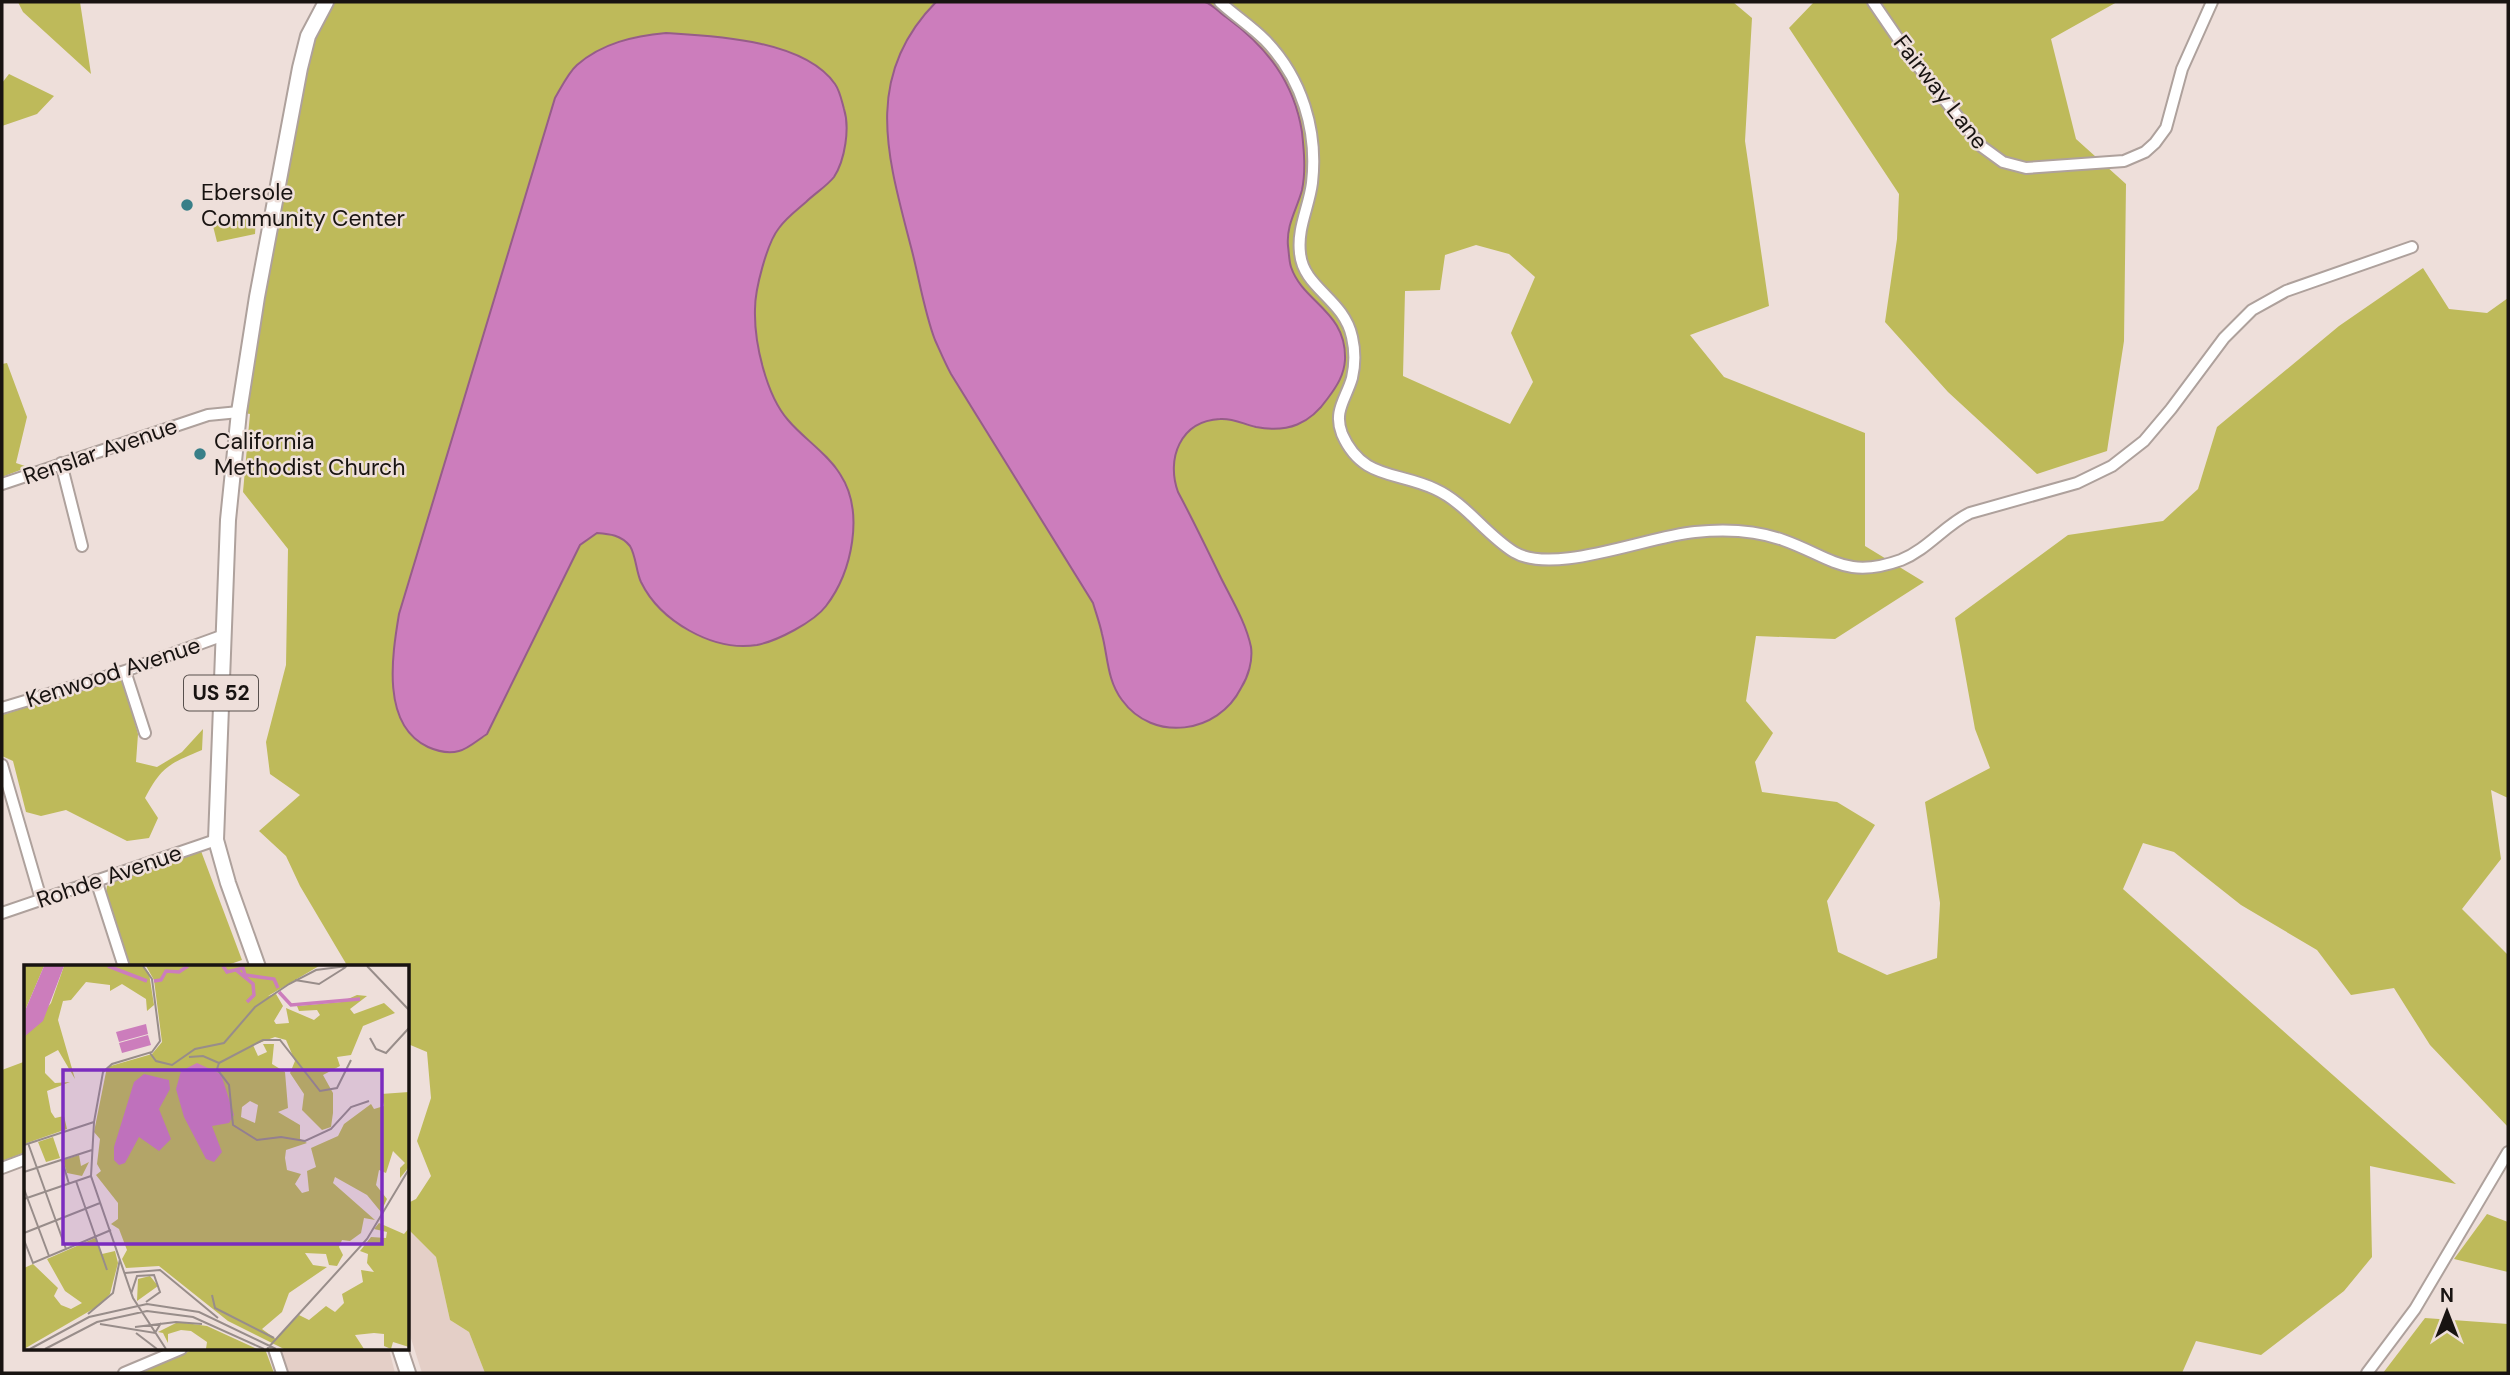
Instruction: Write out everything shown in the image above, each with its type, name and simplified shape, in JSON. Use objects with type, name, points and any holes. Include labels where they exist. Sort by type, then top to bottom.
[{"type":"main road","name":"US 52","points":[[257,965],[228,883],[216,839],[228,520],[239,412],[255,308],[300,68],[308,36],[326,2]]},
{"type":"main road","points":[[400,1350],[408,1373]]},
{"type":"street","points":[[1220,2],[1247,23],[1282,60],[1297,86],[1309,121],[1314,165],[1312,187],[1300,230],[1300,257],[1315,285],[1341,311],[1352,336],[1352,377],[1338,413],[1338,421],[1346,442],[1362,463],[1374,471],[1410,480],[1445,494],[1494,537],[1526,557],[1558,560],[1573,558],[1661,537],[1716,530],[1743,531],[1783,539],[1847,568],[1882,566],[1903,559],[1932,542],[1961,517],[2077,483],[2112,466],[2144,441],[2238,322],[2271,298],[2412,247]]},
{"type":"street","name":"Fairway Lane","points":[[1873,2],[1910,56],[1982,146],[2003,162],[2026,168],[2124,161],[2145,152],[2166,128],[2182,69],[2212,2]]},
{"type":"street","name":"Renslar Avenue","points":[[2,484],[208,415],[239,412]]},
{"type":"street","points":[[61,463],[82,546]]},
{"type":"street","name":"Kenwood Avenue","points":[[2,708],[125,671],[224,635]]},
{"type":"street","points":[[125,671],[145,733]]},
{"type":"street","points":[[2,765],[41,899]]},
{"type":"street","name":"Rohde Avenue","points":[[2,913],[216,839]]},
{"type":"street","points":[[96,880],[123,965]]},
{"type":"street","points":[[2367,1373],[2415,1310],[2508,1152]]},
{"type":"street","points":[[2,1168],[24,1160]]},
{"type":"street","points":[[124,1373],[179,1350]]},
{"type":"street","points":[[274,1350],[282,1373]]},
{"type":"shaded area","points":[[18,2],[80,2],[91,74],[23,12]]},
{"type":"shaded area","points":[[326,2],[1733,2],[1752,18],[1745,141],[1769,306],[1690,335],[1724,377],[1865,433],[1865,546],[1924,582],[1835,639],[1756,636],[1746,701],[1773,733],[1755,762],[1762,792],[1837,802],[1875,825],[1827,901],[1838,952],[1887,975],[1937,958],[1940,903],[1925,802],[1990,768],[1975,729],[1955,618],[2068,535],[2163,521],[2198,489],[2217,427],[2339,326],[2423,268],[2449,309],[2487,313],[2508,298],[2508,798],[2491,790],[2501,859],[2462,909],[2508,955],[2508,1127],[2430,1045],[2394,988],[2351,995],[2317,950],[2241,905],[2174,852],[2143,843],[2123,889],[2456,1184],[2370,1166],[2372,1257],[2344,1291],[2261,1355],[2196,1341],[2182,1373],[485,1373],[469,1332],[450,1320],[436,1257],[410,1231],[410,1202],[416,1199],[431,1176],[417,1141],[431,1098],[427,1052],[410,1045],[410,965],[347,965],[300,886],[286,856],[259,831],[300,795],[270,774],[266,742],[286,665],[288,549],[243,492],[250,414],[239,412],[300,68]],"holes":[[[1476,245],[1509,254],[1535,277],[1511,333],[1533,382],[1510,424],[1403,376],[1405,291],[1440,290],[1445,255]]]},
{"type":"shaded area","points":[[936,2],[1205,2],[1241,29],[1266,53],[1293,97],[1302,132],[1304,168],[1302,190],[1289,231],[1290,262],[1297,279],[1339,330],[1344,343],[1345,360],[1337,385],[1321,407],[1306,420],[1278,429],[1256,427],[1229,419],[1206,421],[1186,434],[1175,455],[1178,492],[1238,612],[1251,647],[1251,663],[1241,688],[1231,703],[1217,715],[1201,723],[1167,727],[1150,723],[1135,714],[1122,700],[1111,676],[1093,603],[951,374],[935,340],[895,182],[887,119],[890,89],[898,59],[913,30]]},
{"type":"shaded area","points":[[1814,2],[2117,2],[2051,39],[2076,139],[2126,184],[2124,341],[2107,451],[2037,474],[1948,392],[1885,322],[1897,239],[1899,194],[1789,28]]},
{"type":"shaded area","points":[[666,33],[733,39],[781,49],[821,69],[840,93],[847,125],[841,162],[834,177],[788,217],[775,235],[759,279],[755,322],[759,352],[773,397],[794,427],[835,466],[848,489],[853,524],[852,541],[843,576],[826,606],[794,630],[757,645],[723,644],[690,631],[674,621],[650,596],[641,582],[634,554],[627,542],[619,537],[597,533],[580,545],[487,734],[459,751],[435,750],[413,737],[396,706],[393,669],[399,614],[555,98],[574,68],[597,51],[630,39]]},
{"type":"shaded area","points":[[9,74],[54,96],[37,114],[2,126],[2,83]]},
{"type":"shaded area","points":[[256,217],[255,234],[217,242],[213,226]]},
{"type":"shaded area","points":[[7,363],[27,417],[16,463],[28,467],[2,477],[2,364]]},
{"type":"shaded area","points":[[123,677],[138,734],[136,762],[157,767],[182,752],[203,729],[202,750],[162,772],[145,798],[158,818],[149,838],[127,841],[66,810],[41,816],[26,812],[13,761],[2,756],[2,715]]},
{"type":"shaded area","points":[[201,851],[242,960],[228,965],[129,965],[105,898],[107,886],[114,880]]},
{"type":"shaded area","points":[[24,1062],[24,1153],[2,1161],[2,1070]]},
{"type":"shaded area","points":[[2487,1214],[2508,1222],[2508,1272],[2454,1259]]},
{"type":"shaded area","points":[[410,1231],[436,1257],[450,1320],[469,1332],[485,1373],[422,1373],[410,1335]]},
{"type":"shaded area","points":[[2425,1318],[2508,1324],[2508,1373],[2383,1373]]},
{"type":"shaded area","points":[[193,1350],[265,1350],[274,1373],[137,1373]]},
{"type":"shaded area","points":[[280,1350],[389,1350],[395,1373],[288,1373]]},
{"type":"place","name":"Ebersole Community Center","points":[[187,205]]},
{"type":"place","name":"California Methodist Church","points":[[200,454]]}]
